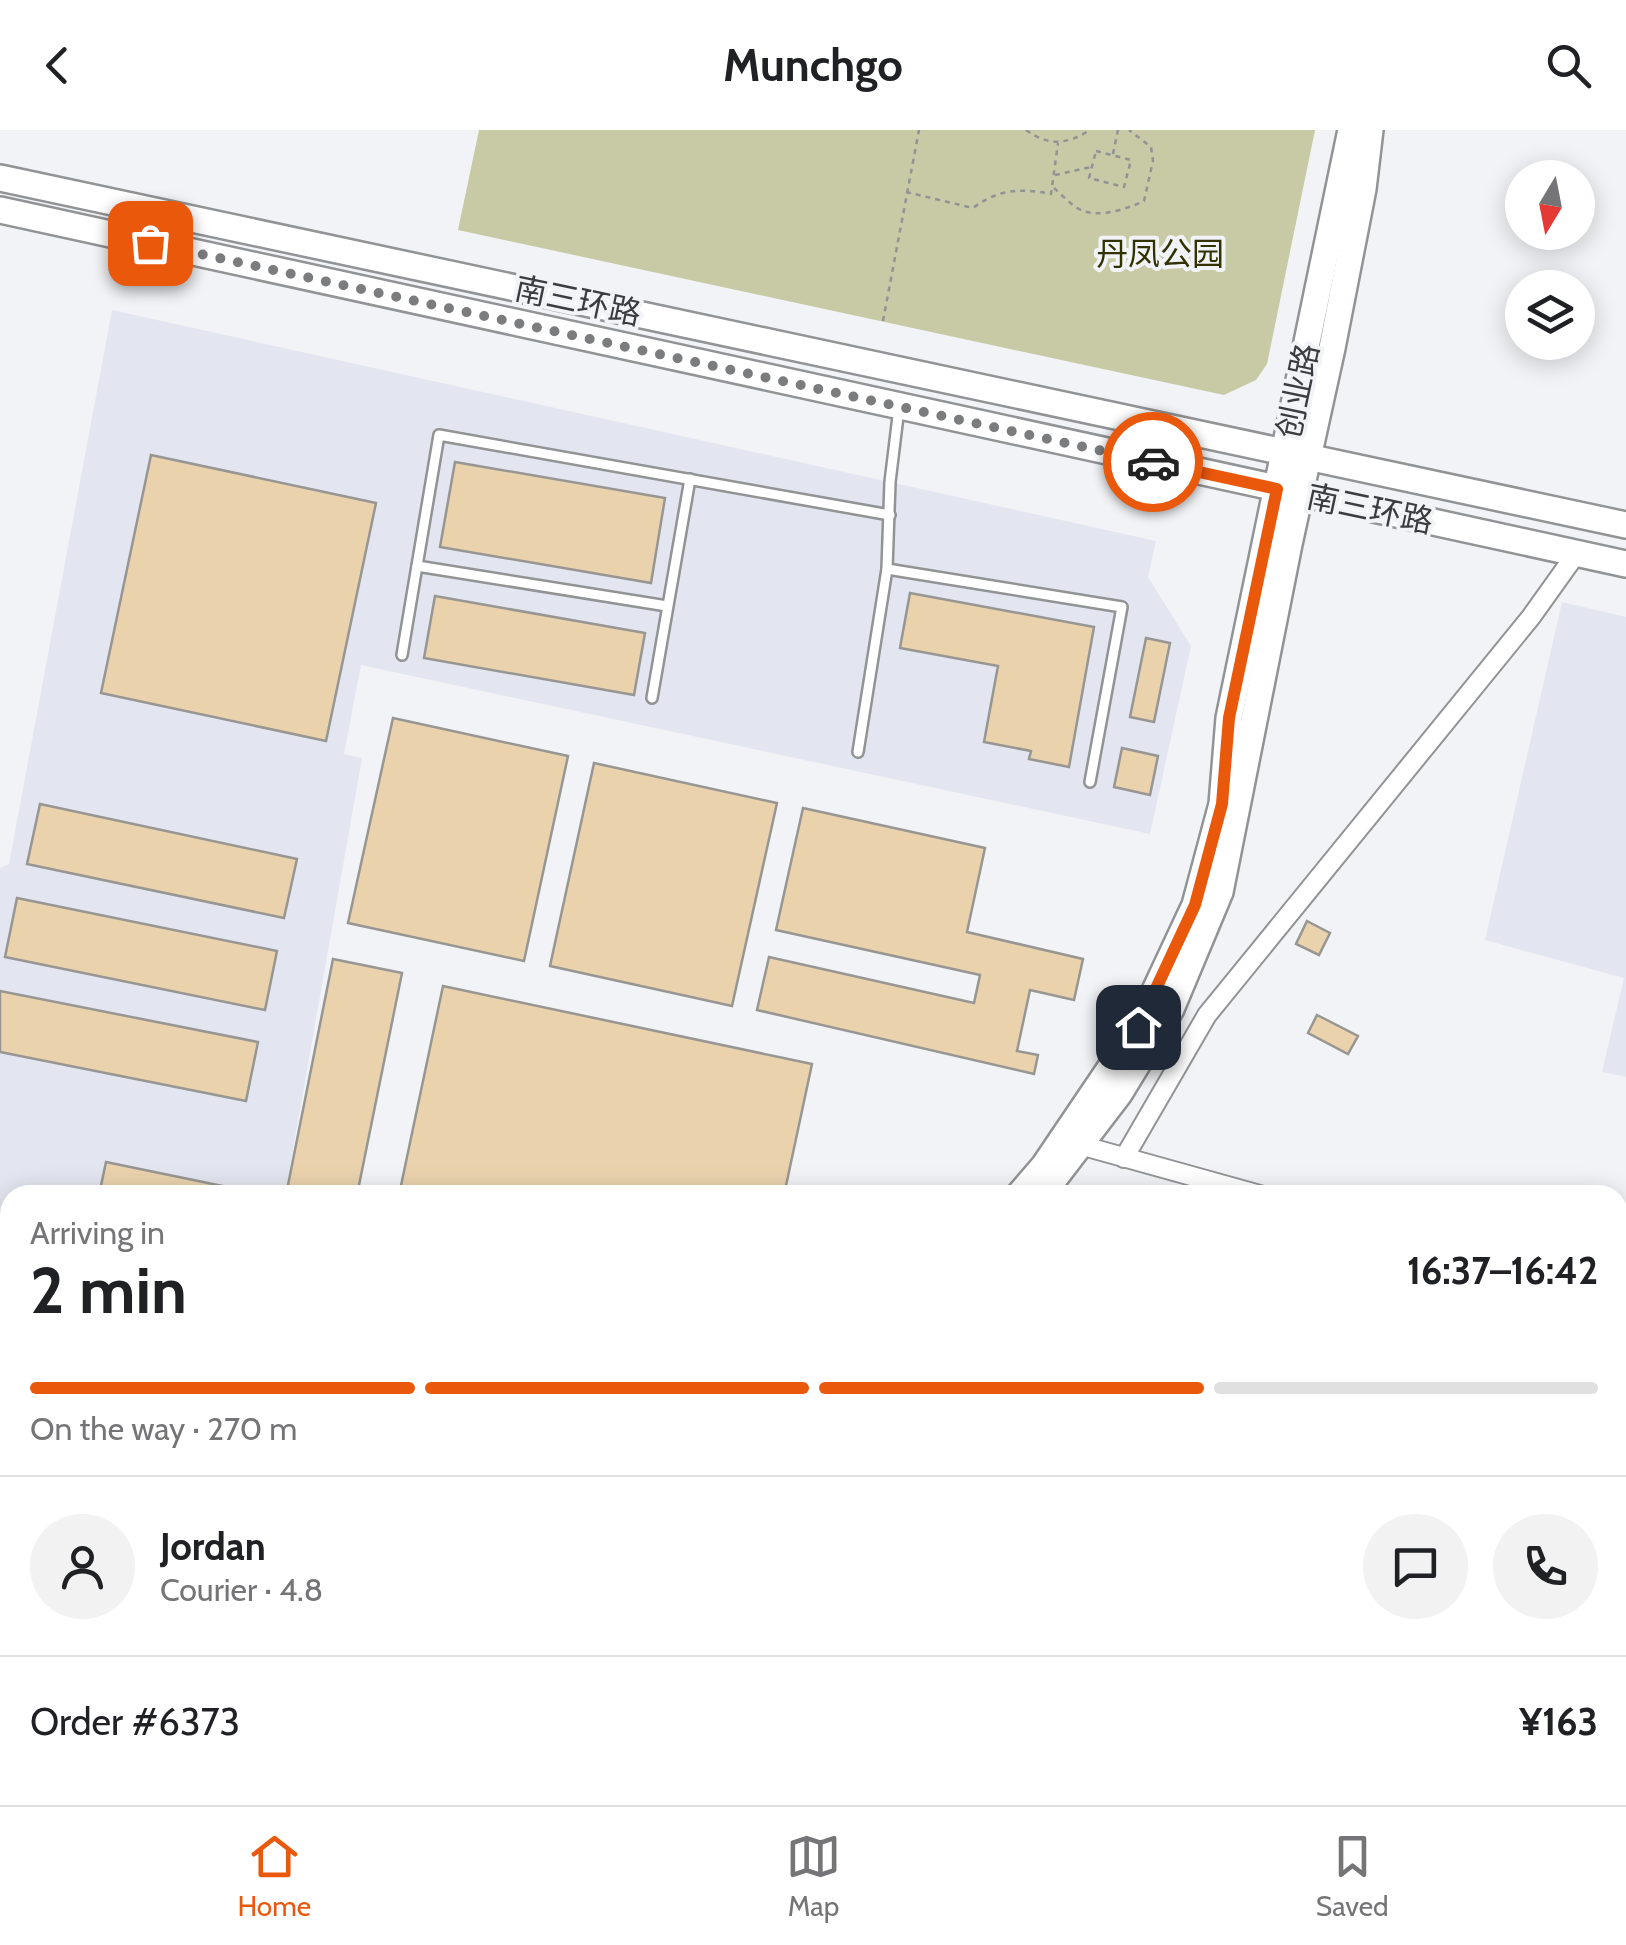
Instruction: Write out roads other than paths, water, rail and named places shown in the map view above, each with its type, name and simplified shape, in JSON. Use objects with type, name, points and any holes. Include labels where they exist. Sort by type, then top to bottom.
[{"type":"main road","name":"创业路","points":[[1050,1185],[1120,1094],[1171,1009],[1220,892],[1351,130]]},
{"type":"main road","name":"创业路","points":[[1296,455],[1363,189],[1370,130]]},
{"type":"main road","name":"南三环路","points":[[0,178],[1626,525]]},
{"type":"main road","name":"南三环路","points":[[0,210],[1626,564]]},
{"type":"main road","name":"创业路","points":[[1028,1185],[1138,1027],[1195,905],[1222,804],[1229,718],[1289,491]]},
{"type":"street","points":[[1124,1158],[1207,1015],[1532,617],[1576,554]]},
{"type":"street","points":[[1080,1145],[1223,1185]]},
{"type":"lane","points":[[858,752],[887,569],[890,482],[900,406]]},
{"type":"lane","points":[[402,655],[439,435],[890,515]]},
{"type":"lane","points":[[652,698],[690,479]]},
{"type":"lane","points":[[417,566],[667,606]]},
{"type":"lane","points":[[887,569],[1122,606],[1090,782]]},
{"type":"park label","name":"丹凤公园","points":[[1160,254]]}]
